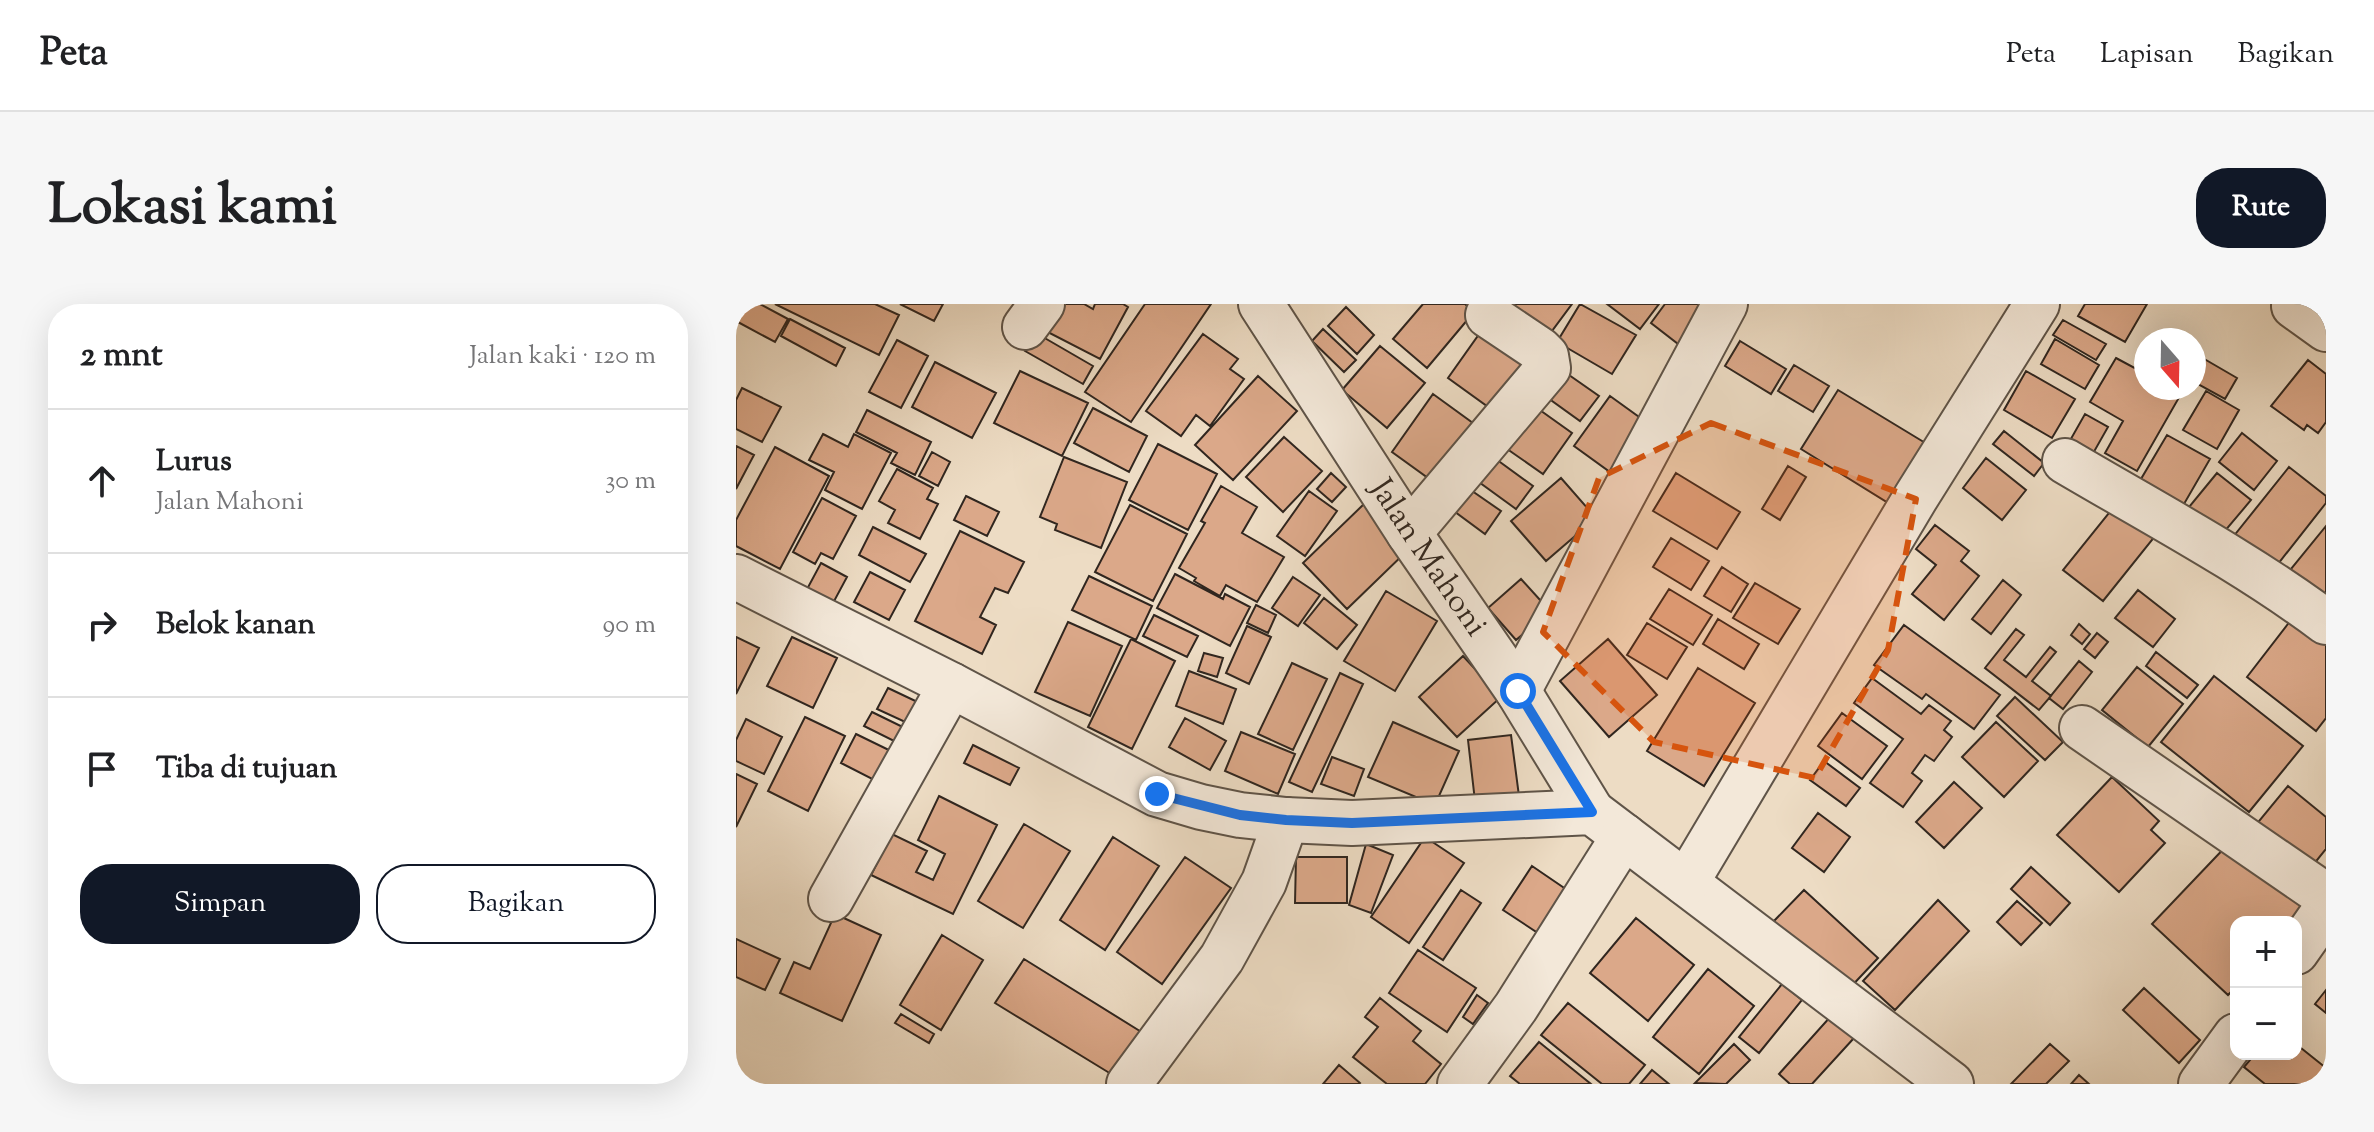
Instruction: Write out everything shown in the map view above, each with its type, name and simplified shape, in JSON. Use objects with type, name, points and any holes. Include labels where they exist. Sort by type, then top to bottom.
[{"type":"street","points":[[1518,691],[1725,304]]},
{"type":"street","points":[[1686,883],[1916,497],[2037,304]]},
{"type":"street","name":"Jalan Mahoni","points":[[1279,312],[1409,533],[1608,824]]},
{"type":"street","points":[[1409,533],[1548,368],[1546,356],[1540,350],[1488,315]]},
{"type":"street","points":[[2065,461],[2290,595],[2326,622]]},
{"type":"street","points":[[736,577],[951,685],[1157,794],[1240,815],[1286,820],[1608,824],[1951,1084]]},
{"type":"street","points":[[831,899],[951,685]]},
{"type":"street","points":[[2082,728],[2326,896]]},
{"type":"street","points":[[1129,1084],[1222,958],[1264,882],[1286,820]]},
{"type":"street","points":[[1460,1084],[1516,1007],[1608,824]]},
{"type":"street","points":[[2302,943],[2326,909]]},
{"type":"street","points":[[2201,1084],[2230,1044]]},
{"type":"highlighted area","points":[[1711,423],[1916,499],[1888,650],[1815,778],[1654,742],[1543,632],[1599,478]]},
{"type":"building","points":[[746,304],[760,304],[788,319],[775,342],[736,321]]},
{"type":"building","points":[[775,304],[875,304],[899,315],[879,355]]},
{"type":"building","points":[[900,304],[943,304],[934,321]]},
{"type":"building","points":[[1050,304],[1084,304],[1093,309],[1095,304],[1123,304],[1128,307],[1100,359],[1038,327]]},
{"type":"building","points":[[1145,304],[1211,304],[1131,422],[1085,392]]},
{"type":"building","points":[[1423,304],[1465,304],[1474,312],[1427,368],[1393,339]]},
{"type":"building","points":[[1500,304],[1572,304],[1546,339]]},
{"type":"building","points":[[1580,304],[1636,335],[1612,374],[1557,342]]},
{"type":"building","points":[[1607,304],[1659,304],[1640,329]]},
{"type":"building","points":[[1665,304],[1715,304],[1682,347],[1651,323]]},
{"type":"building","points":[[2085,304],[2147,304],[2125,342],[2078,316]]},
{"type":"building","points":[[1346,307],[1374,335],[1357,354],[1328,326]]},
{"type":"building","points":[[790,319],[845,348],[836,366],[781,336]]},
{"type":"building","points":[[2063,320],[2106,344],[2096,360],[2053,335]]},
{"type":"building","points":[[1487,323],[1538,359],[1498,414],[1448,378]]},
{"type":"building","points":[[1323,329],[1356,360],[1344,372],[1312,341]]},
{"type":"building","points":[[1036,333],[1093,366],[1083,384],[1025,351]]},
{"type":"building","points":[[1203,334],[1238,359],[1230,369],[1244,379],[1210,426],[1196,415],[1181,436],[1146,411]]},
{"type":"building","points":[[2055,339],[2099,365],[2085,389],[2041,364]]},
{"type":"building","points":[[897,340],[928,356],[901,408],[869,392]]},
{"type":"building","points":[[1740,341],[1786,369],[1771,394],[1725,366]]},
{"type":"building","points":[[1380,346],[1425,383],[1387,428],[1342,390]]},
{"type":"building","points":[[2116,358],[2134,368],[2134,400],[2178,400],[2137,471],[2105,453],[2123,421],[2090,402]]},
{"type":"building","points":[[2206,360],[2237,378],[2225,399],[2206,389]]},
{"type":"building","points":[[2308,360],[2326,374],[2326,422],[2318,433],[2307,425],[2304,430],[2271,406]]},
{"type":"building","points":[[935,362],[996,393],[972,438],[912,407]]},
{"type":"building","points":[[1794,365],[1829,386],[1813,412],[1778,391]]},
{"type":"building","points":[[1559,368],[1599,396],[1580,421],[1541,393]]},
{"type":"building","points":[[1020,371],[1088,403],[1062,456],[994,423]]},
{"type":"building","points":[[2026,371],[2075,399],[2052,438],[2004,410]]},
{"type":"building","points":[[1258,376],[1297,411],[1233,480],[1195,445]]},
{"type":"building","points":[[742,388],[781,407],[762,442],[736,429],[736,400]]},
{"type":"building","points":[[1838,390],[1927,444],[1890,504],[1801,449]]},
{"type":"building","points":[[2206,391],[2239,410],[2217,449],[2183,430],[2201,400],[2206,400]]},
{"type":"building","points":[[1433,394],[1477,426],[1435,483],[1392,452]]},
{"type":"building","points":[[1610,396],[1646,422],[1610,472],[1574,446]]},
{"type":"building","points":[[1530,403],[1572,433],[1543,474],[1500,444]]},
{"type":"building","points":[[1093,408],[1147,436],[1129,472],[1074,443]]},
{"type":"building","points":[[867,410],[931,442],[915,475],[891,463],[897,453],[856,432]]},
{"type":"building","points":[[2085,414],[2108,427],[2091,457],[2068,444]]},
{"type":"building","points":[[2004,431],[2044,463],[2034,476],[1993,444]]},
{"type":"building","points":[[2242,433],[2277,461],[2254,490],[2219,462]]},
{"type":"building","points":[[823,434],[848,447],[854,434],[891,453],[862,509],[825,490],[834,472],[809,460]]},
{"type":"building","points":[[2167,435],[2210,459],[2184,504],[2141,479]]},
{"type":"building","points":[[1284,437],[1322,471],[1283,512],[1246,477]]},
{"type":"building","points":[[1158,444],[1217,474],[1188,530],[1129,500]]},
{"type":"building","points":[[736,446],[754,455],[736,489]]},
{"type":"building","points":[[775,447],[829,476],[780,569],[736,546],[736,520]]},
{"type":"building","points":[[932,452],[950,462],[938,486],[919,476]]},
{"type":"building","points":[[1489,454],[1533,486],[1516,509],[1472,477]]},
{"type":"building","points":[[1064,457],[1127,482],[1101,548],[1055,530],[1057,524],[1040,517]]},
{"type":"building","points":[[1986,458],[2026,490],[2002,520],[1963,488]]},
{"type":"building","points":[[1788,466],[1806,477],[1780,520],[1762,509]]},
{"type":"building","points":[[2289,467],[2326,496],[2326,503],[2274,569],[2233,537]]},
{"type":"building","points":[[897,469],[933,488],[927,499],[938,504],[920,539],[888,523],[895,510],[879,501]]},
{"type":"building","points":[[1331,473],[1346,487],[1332,502],[1317,489]]},
{"type":"building","points":[[1676,473],[1740,512],[1717,549],[1653,511]]},
{"type":"building","points":[[2217,473],[2251,500],[2219,538],[2185,512]]},
{"type":"building","points":[[1561,478],[1596,518],[1546,561],[1511,521]]},
{"type":"building","points":[[1462,484],[1501,511],[1485,534],[1447,506]]},
{"type":"building","points":[[1221,486],[1257,507],[1242,533],[1284,557],[1257,602],[1226,585],[1220,596],[1179,568],[1205,523],[1201,521]]},
{"type":"building","points":[[1309,491],[1337,511],[1305,556],[1277,536]]},
{"type":"building","points":[[966,496],[999,512],[987,536],[954,520]]},
{"type":"building","points":[[822,498],[856,516],[833,559],[821,553],[815,564],[793,552]]},
{"type":"building","points":[[1365,503],[1409,549],[1347,609],[1303,563]]},
{"type":"building","points":[[2117,503],[2156,535],[2103,601],[2063,570]]},
{"type":"building","points":[[1130,505],[1187,534],[1153,601],[1095,572]]},
{"type":"building","points":[[1935,525],[1969,551],[1961,561],[1979,576],[1944,620],[1912,594],[1936,565],[1916,549]]},
{"type":"building","points":[[2326,526],[2326,592],[2319,601],[2286,575]]},
{"type":"building","points":[[873,527],[926,554],[910,582],[859,555]]},
{"type":"building","points":[[960,531],[1024,562],[1008,593],[995,588],[980,617],[996,625],[982,654],[915,621]]},
{"type":"building","points":[[1671,538],[1709,561],[1691,590],[1653,567]]},
{"type":"building","points":[[821,563],[847,577],[832,605],[806,591]]},
{"type":"building","points":[[1722,567],[1748,584],[1731,612],[1704,596]]},
{"type":"building","points":[[870,572],[905,590],[889,620],[854,602]]},
{"type":"building","points":[[1175,574],[1223,599],[1225,594],[1250,607],[1230,646],[1157,608]]},
{"type":"building","points":[[1089,576],[1152,606],[1136,640],[1072,610]]},
{"type":"building","points":[[1293,577],[1320,595],[1298,626],[1272,608]]},
{"type":"building","points":[[1521,579],[1550,611],[1516,640],[1488,608]]},
{"type":"building","points":[[2003,580],[2021,595],[1991,634],[1972,619]]},
{"type":"building","points":[[1755,583],[1800,609],[1778,644],[1733,618]]},
{"type":"building","points":[[1669,589],[1712,615],[1693,645],[1650,619]]},
{"type":"building","points":[[2138,590],[2175,619],[2153,647],[2115,618]]},
{"type":"building","points":[[1386,591],[1437,621],[1395,691],[1344,661]]},
{"type":"building","points":[[1324,598],[1357,625],[1337,649],[1304,623]]},
{"type":"building","points":[[1256,605],[1276,615],[1268,633],[1247,623]]},
{"type":"building","points":[[1154,615],[1198,636],[1187,657],[1143,636]]},
{"type":"building","points":[[2294,616],[2326,640],[2326,718],[2316,731],[2247,677]]},
{"type":"building","points":[[1718,619],[1759,644],[1744,669],[1703,644]]},
{"type":"building","points":[[1068,622],[1122,646],[1090,716],[1035,692]]},
{"type":"building","points":[[1647,623],[1687,647],[1667,679],[1627,655]]},
{"type":"building","points":[[2079,624],[2090,634],[2082,644],[2071,635]]},
{"type":"building","points":[[1904,625],[2000,695],[1974,729],[1926,694],[1922,699],[1874,665]]},
{"type":"building","points":[[1247,626],[1271,637],[1249,684],[1226,673]]},
{"type":"building","points":[[2016,629],[2024,635],[2004,660],[2026,677],[2050,647],[2056,652],[2032,681],[2051,696],[2039,710],[1985,668]]},
{"type":"building","points":[[2097,633],[2108,642],[2095,658],[2084,649]]},
{"type":"building","points":[[736,637],[759,648],[736,694]]},
{"type":"building","points":[[792,637],[837,658],[813,708],[767,686]]},
{"type":"building","points":[[1131,639],[1175,661],[1132,749],[1088,727]]},
{"type":"building","points":[[1608,639],[1657,695],[1609,737],[1560,681]]},
{"type":"building","points":[[2156,652],[2198,685],[2187,698],[2146,666]]},
{"type":"building","points":[[1204,653],[1223,658],[1217,677],[1198,671]]},
{"type":"building","points":[[1463,656],[1501,697],[1457,737],[1419,697]]},
{"type":"building","points":[[2079,661],[2092,672],[2063,709],[2049,698]]},
{"type":"building","points":[[1292,663],[1327,679],[1293,750],[1258,734]]},
{"type":"building","points":[[2137,667],[2183,704],[2148,747],[2102,710]]},
{"type":"building","points":[[1698,668],[1755,703],[1704,786],[1647,751]]},
{"type":"building","points":[[1189,671],[1236,689],[1223,724],[1176,706]]},
{"type":"building","points":[[1340,673],[1363,684],[1312,792],[1289,782]]},
{"type":"building","points":[[2214,676],[2303,746],[2249,812],[2161,742]]},
{"type":"building","points":[[1872,678],[1921,714],[1929,705],[1951,721],[1944,730],[1952,737],[1934,761],[1925,755],[1912,773],[1922,781],[1903,807],[1870,783],[1903,739],[1854,703]]},
{"type":"building","points":[[888,688],[926,706],[916,727],[877,709]]},
{"type":"building","points":[[2015,697],[2063,742],[2045,760],[1997,716]]},
{"type":"building","points":[[872,712],[913,732],[906,747],[864,726]]},
{"type":"building","points":[[1842,713],[1887,746],[1862,779],[1818,746]]},
{"type":"building","points":[[805,717],[845,736],[808,811],[768,791]]},
{"type":"building","points":[[1185,718],[1226,741],[1210,770],[1169,747]]},
{"type":"building","points":[[746,719],[782,737],[764,774],[736,761],[736,740]]},
{"type":"building","points":[[1393,722],[1459,751],[1435,805],[1368,777]]},
{"type":"building","points":[[1996,722],[2038,761],[2004,797],[1962,757]]},
{"type":"building","points":[[1241,732],[1295,754],[1278,794],[1225,771]]},
{"type":"building","points":[[856,734],[895,753],[880,783],[841,763]]},
{"type":"building","points":[[1511,735],[1519,796],[1475,801],[1468,740]]},
{"type":"building","points":[[973,745],[1019,768],[1010,785],[964,763]]},
{"type":"building","points":[[1332,757],[1364,769],[1354,796],[1321,784]]},
{"type":"building","points":[[1824,761],[1860,788],[1846,806],[1810,780]]},
{"type":"building","points":[[736,774],[757,784],[736,827]]},
{"type":"building","points":[[2112,777],[2159,821],[2151,830],[2165,843],[2119,892],[2057,835]]},
{"type":"building","points":[[1954,782],[1982,808],[1944,848],[1916,822]]},
{"type":"building","points":[[2288,786],[2326,817],[2326,849],[2305,875],[2250,832]]},
{"type":"building","points":[[939,796],[997,825],[953,914],[871,875],[892,834],[927,851],[916,872],[933,880],[945,854],[918,840]]},
{"type":"building","points":[[1818,813],[1850,837],[1824,872],[1792,848]]},
{"type":"building","points":[[1024,824],[1070,851],[1023,928],[978,901]]},
{"type":"building","points":[[1113,837],[1159,866],[1105,950],[1060,920]]},
{"type":"building","points":[[1425,837],[1464,863],[1409,943],[1371,917]]},
{"type":"building","points":[[2232,840],[2307,911],[2302,916],[2230,916],[2228,995],[2152,924]]},
{"type":"building","points":[[1366,844],[1393,855],[1371,913],[1349,905]]},
{"type":"building","points":[[1185,857],[1231,888],[1162,984],[1117,952]]},
{"type":"building","points":[[1296,857],[1347,857],[1347,903],[1295,903]]},
{"type":"building","points":[[1532,866],[1573,894],[1544,937],[1503,910]]},
{"type":"building","points":[[2031,867],[2070,903],[2050,925],[2011,889]]},
{"type":"building","points":[[1461,890],[1481,903],[1443,960],[1423,947]]},
{"type":"building","points":[[1804,890],[1878,958],[1846,992],[1772,923]]},
{"type":"building","points":[[1938,900],[1969,931],[1895,1010],[1863,981]]},
{"type":"building","points":[[2017,901],[2042,923],[2021,945],[1997,922]]},
{"type":"building","points":[[835,914],[881,935],[842,1021],[780,993],[794,962],[810,969]]},
{"type":"building","points":[[1636,918],[1694,965],[1648,1021],[1590,973]]},
{"type":"building","points":[[942,935],[983,960],[941,1030],[900,1005]]},
{"type":"building","points":[[736,939],[780,959],[765,990],[736,977]]},
{"type":"building","points":[[1418,950],[1476,988],[1447,1032],[1389,993]]},
{"type":"building","points":[[1024,959],[1143,1033],[1116,1077],[995,1003]]},
{"type":"building","points":[[1708,969],[1754,1006],[1699,1074],[1653,1037]]},
{"type":"building","points":[[1782,984],[1802,1000],[1759,1053],[1739,1037]]},
{"type":"building","points":[[2144,988],[2200,1040],[2179,1063],[2123,1010]]},
{"type":"building","points":[[2326,990],[2326,1013],[2315,1004]]},
{"type":"building","points":[[1477,995],[1488,1003],[1473,1024],[1463,1017]]},
{"type":"building","points":[[1380,998],[1421,1031],[1413,1041],[1441,1064],[1425,1084],[1387,1084],[1353,1057],[1378,1027],[1365,1017]]},
{"type":"building","points":[[1568,1003],[1645,1065],[1629,1084],[1602,1084],[1541,1035]]},
{"type":"building","points":[[901,1014],[934,1034],[929,1043],[895,1023]]},
{"type":"building","points":[[1831,1016],[1854,1038],[1812,1084],[1790,1084],[1779,1074]]},
{"type":"building","points":[[1539,1042],[1591,1084],[1520,1084],[1510,1076]]},
{"type":"building","points":[[1734,1044],[1750,1060],[1726,1084],[1695,1083]]},
{"type":"building","points":[[2050,1044],[2069,1061],[2046,1084],[2011,1084]]},
{"type":"building","points":[[2302,1049],[2326,1068],[2326,1084],[2265,1084],[2244,1067],[2250,1060],[2302,1060]]},
{"type":"building","points":[[1339,1065],[1360,1083],[1323,1084]]},
{"type":"building","points":[[1652,1070],[1669,1084],[1640,1084]]},
{"type":"building","points":[[2079,1075],[2089,1084],[2071,1084]]},
{"type":"route","points":[[1157,794],[1240,815],[1352,823],[1592,812],[1518,691]]}]
